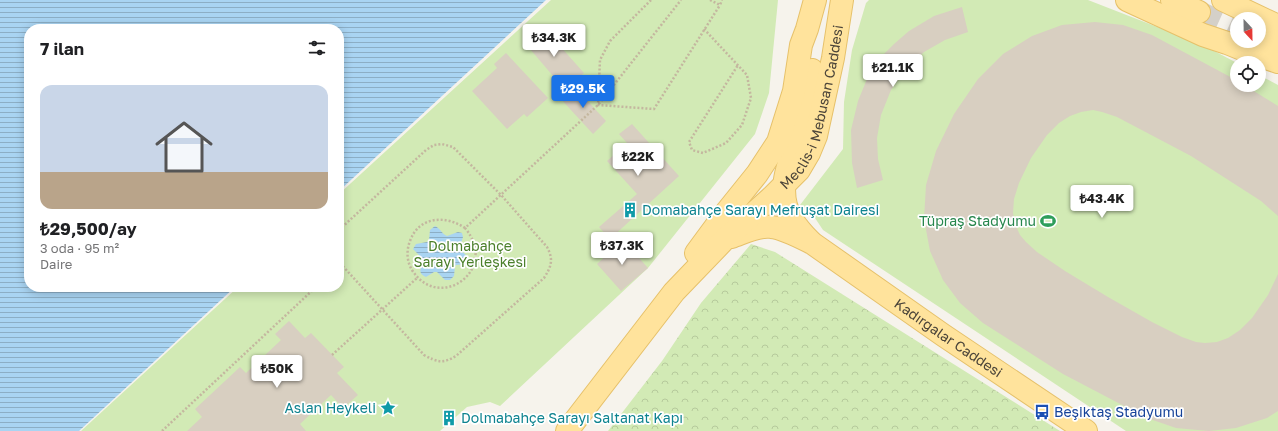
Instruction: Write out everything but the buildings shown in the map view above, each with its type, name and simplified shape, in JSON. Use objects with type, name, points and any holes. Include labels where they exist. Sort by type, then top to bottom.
[{"type":"main road","points":[[784,185],[789,162],[804,119],[817,37],[816,0]]},
{"type":"main road","name":"Meclis-i Mebusan Caddesi","points":[[674,292],[689,263],[700,246],[757,174],[778,142],[792,97],[801,45],[816,0]]},
{"type":"main road","name":"Meclis-i Mebusan Caddesi","points":[[674,292],[724,240],[799,170],[809,154],[816,136],[833,58],[842,0]]},
{"type":"main road","points":[[1127,0],[1203,35],[1278,62]]},
{"type":"main road","points":[[1172,0],[1199,12]]},
{"type":"main road","points":[[1223,0],[1278,26]]},
{"type":"main road","points":[[1227,43],[1242,46],[1271,43],[1278,40]]},
{"type":"main road","name":"Kadırgalar Caddesi","points":[[784,185],[786,201],[792,219],[812,243]]},
{"type":"main road","name":"Kadırgalar Caddesi","points":[[724,240],[762,227],[771,227],[794,234],[812,243],[1086,431]]},
{"type":"main road","points":[[567,431],[674,292]]},
{"type":"path","points":[[598,105],[600,60],[610,41],[651,0]]},
{"type":"path","points":[[466,228],[598,105],[681,0]]},
{"type":"path","points":[[710,0],[720,5]]},
{"type":"path","points":[[598,105],[654,109],[722,0]]},
{"type":"path","points":[[704,29],[738,65],[747,75],[751,98],[742,125],[726,143],[702,153],[692,150],[689,142],[738,65]]},
{"type":"path","points":[[344,225],[426,150],[434,145],[442,144],[453,147],[502,196],[548,247],[551,258],[550,268],[544,278],[456,356],[446,361],[436,362],[424,355],[344,268]]},
{"type":"path","points":[[442,219],[447,219],[458,223],[466,228],[475,242],[477,252],[476,262],[465,279],[456,285],[440,288],[425,284],[417,278],[410,267],[407,257],[409,242],[417,229],[426,223],[442,219]]},
{"type":"path","points":[[332,355],[417,278]]},
{"type":"path","points":[[162,431],[311,292]]},
{"type":"green space","name":"Dolmabahçe Sarayı Yerleşkesi","points":[[551,0],[778,0],[769,93],[755,134],[648,268],[500,406],[490,402],[467,407],[440,431],[81,431],[233,292],[344,292],[344,189]]},
{"type":"green space","name":"Tüpraş Stadyumu","points":[[869,0],[1088,0],[1201,44],[1230,59],[1230,92],[1266,92],[1266,79],[1278,85],[1278,431],[1126,431],[823,230],[811,212],[800,205],[843,149],[844,102],[852,50],[866,3]]},
{"type":"green space","points":[[751,244],[775,252],[1060,431],[608,431],[662,361],[701,303]]},
{"type":"water","points":[[0,0],[546,0],[344,186],[344,24],[24,24],[24,292],[230,292],[79,431],[0,431]]},
{"type":"water","points":[[435,226],[447,236],[458,232],[462,233],[463,237],[459,249],[467,256],[469,260],[467,264],[455,266],[454,276],[450,280],[445,280],[437,272],[434,272],[426,277],[421,274],[420,270],[423,259],[413,249],[416,244],[427,242],[429,240],[430,230]]},
{"type":"tunnel","points":[[1199,12],[1230,26]]},
{"type":"place","name":"Domabahçe Sarayı Mefruşat Dairesi","points":[[630,210]]},
{"type":"place","name":"Tüpraş Stadyumu","points":[[1048,221]]},
{"type":"place","name":"Aslan Heykeli","points":[[388,408]]},
{"type":"place","name":"Beşiktaş Stadyumu","points":[[1042,412]]},
{"type":"place","name":"Dolmabahçe Sarayı Saltanat Kapı","points":[[449,418]]}]
